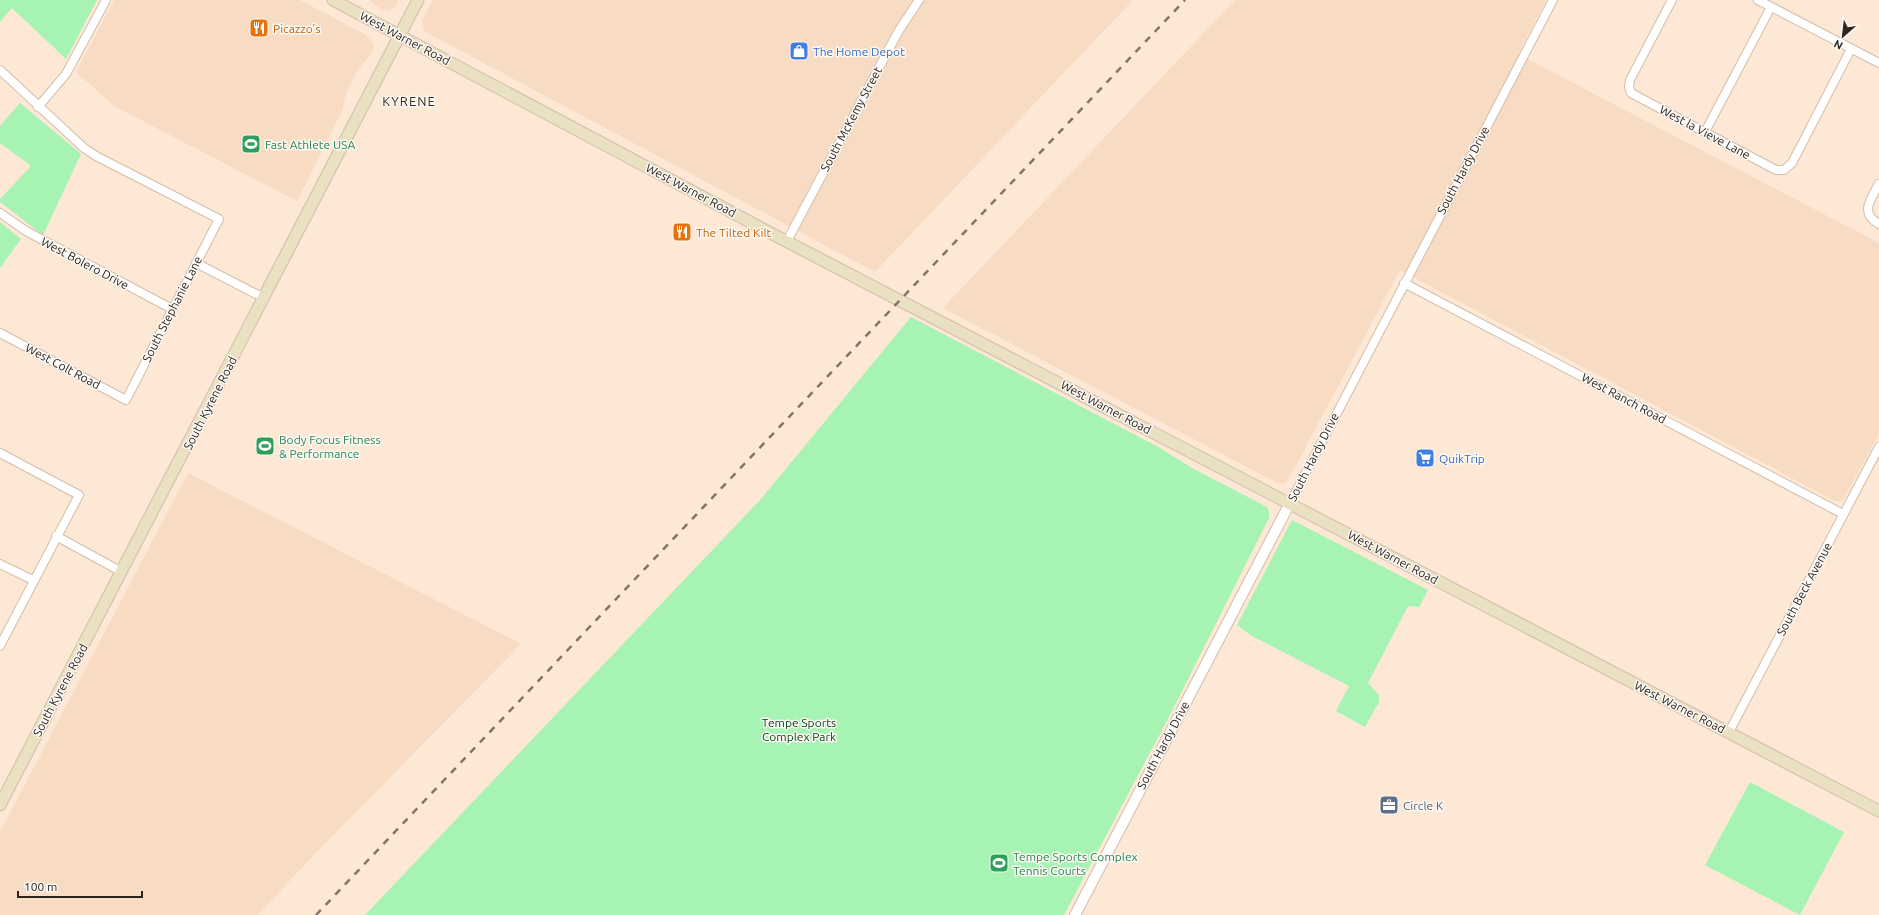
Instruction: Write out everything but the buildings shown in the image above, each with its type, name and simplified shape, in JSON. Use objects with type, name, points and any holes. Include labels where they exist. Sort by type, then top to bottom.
[{"type":"main road","name":"West Warner Road","points":[[333,0],[787,241],[1879,811]]},
{"type":"main road","name":"South Kyrene Road","points":[[0,805],[418,0]]},
{"type":"street","points":[[0,70],[38,107],[66,74],[106,0]]},
{"type":"street","name":"South McKemy Street","points":[[787,241],[898,32],[919,0]]},
{"type":"street","name":"South Hardy Drive","points":[[1075,915],[1553,0]]},
{"type":"street","name":"West la Vieve Lane","points":[[1672,0],[1630,80],[1629,87],[1631,93],[1776,170],[1784,170],[1792,163],[1851,49]]},
{"type":"street","points":[[1758,0],[1879,63]]},
{"type":"street","points":[[1705,132],[1771,7]]},
{"type":"street","name":"South Stephanie Lane","points":[[38,107],[84,148],[96,156],[219,219],[126,400]]},
{"type":"street","points":[[1879,184],[1867,207],[1868,214],[1879,224]]},
{"type":"street","name":"West Bolero Drive","points":[[0,213],[26,231],[172,309]]},
{"type":"street","points":[[196,263],[264,298]]},
{"type":"street","name":"West Ranch Road","points":[[1404,283],[1843,514]]},
{"type":"street","name":"West Colt Road","points":[[0,333],[126,400]]},
{"type":"street","name":"South Beck Avenue","points":[[1728,732],[1879,447]]},
{"type":"street","points":[[0,453],[79,495],[56,536],[0,646]]},
{"type":"street","points":[[56,536],[122,572]]},
{"type":"street","points":[[0,564],[33,580]]},
{"type":"shaded area","points":[[114,0],[300,0],[364,34],[372,41],[374,46],[372,52],[356,72],[346,94],[342,111],[297,201],[114,106],[76,72]]},
{"type":"shaded area","points":[[369,0],[399,0],[396,6],[388,11],[381,9]]},
{"type":"shaded area","points":[[433,0],[1133,0],[875,272],[424,31],[422,20]]},
{"type":"shaded area","points":[[1235,0],[1546,0],[1518,54],[1879,243],[1879,433],[1844,499],[1842,501],[1835,501],[1400,270],[1288,480],[1284,484],[1276,482],[943,308]]},
{"type":"shaded area","points":[[188,473],[521,644],[311,858],[258,915],[0,915],[0,832]]},
{"type":"green space","points":[[0,0],[97,0],[66,59],[12,8],[0,22]]},
{"type":"green space","points":[[20,103],[81,154],[43,235],[0,202],[0,199],[31,166],[0,143],[0,126]]},
{"type":"green space","points":[[0,222],[21,239],[0,268]]},
{"type":"green space","name":"Tempe Sports Complex Park","points":[[911,317],[1160,448],[1192,468],[1267,507],[1269,511],[1269,518],[1171,713],[1064,915],[365,915],[761,499]]},
{"type":"green space","points":[[1292,520],[1428,590],[1419,607],[1408,606],[1368,683],[1379,695],[1379,702],[1365,727],[1336,711],[1349,686],[1252,636],[1237,625]]},
{"type":"green space","points":[[1750,782],[1844,832],[1800,915],[1705,865]]},
{"type":"railway","points":[[316,915],[1185,0]]},
{"type":"place","name":"Picazzo’s","points":[[259,28]]},
{"type":"place","name":"The Home Depot","points":[[799,51]]},
{"type":"place","name":"Fast Athlete USA","points":[[251,144]]},
{"type":"place","name":"The Tilted Kilt","points":[[682,232]]},
{"type":"place","name":"Body Focus Fitness & Performance","points":[[265,446]]},
{"type":"place","name":"QuikTrip","points":[[1425,458]]},
{"type":"place","name":"Circle K","points":[[1389,805]]},
{"type":"place","name":"Tempe Sports Complex Tennis Courts","points":[[999,863]]},
{"type":"district","name":"KYRENE","points":[[409,101]]}]
